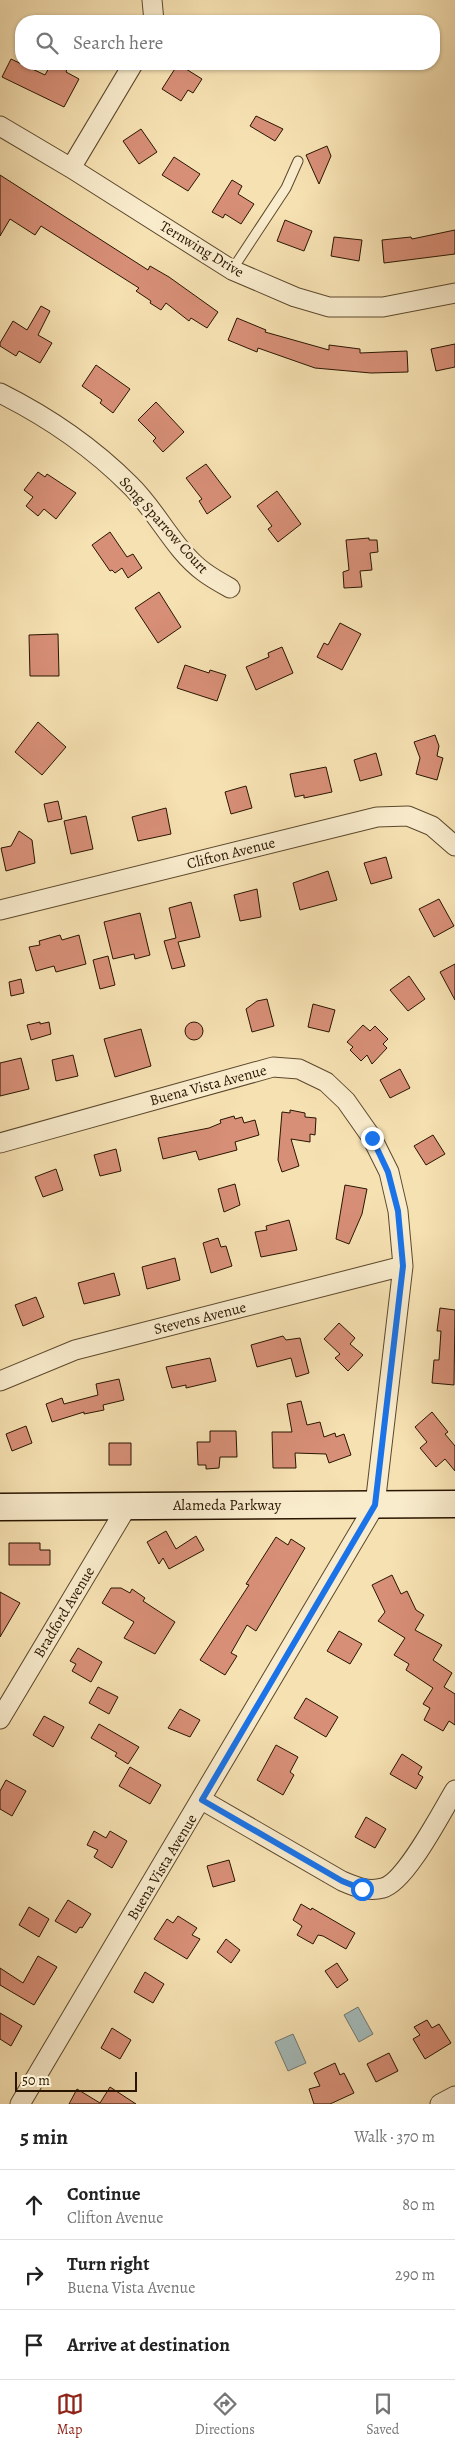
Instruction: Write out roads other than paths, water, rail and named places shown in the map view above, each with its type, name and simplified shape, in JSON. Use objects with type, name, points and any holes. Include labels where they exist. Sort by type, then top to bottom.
[{"type":"street","points":[[152,0],[153,15]]},
{"type":"street","points":[[71,168],[129,70]]},
{"type":"street","name":"Ternwing Drive","points":[[0,126],[71,168],[232,270],[295,296],[329,307],[383,307],[455,293]]},
{"type":"street","name":"Song Sparrow Court","points":[[0,393],[25,405],[79,439],[132,486],[203,572],[230,588]]},
{"type":"street","name":"Clifton Avenue","points":[[0,910],[377,817],[408,816],[432,826],[455,846]]},
{"type":"street","name":"Buena Vista Avenue","points":[[0,1143],[273,1067],[299,1069],[326,1082],[346,1101],[372,1138],[388,1172],[398,1211],[403,1266],[375,1505],[202,1800],[20,2104]]},
{"type":"street","name":"Stevens Avenue","points":[[0,1382],[75,1350],[403,1266]]},
{"type":"street","name":"Alameda Parkway","points":[[0,1507],[455,1504]]},
{"type":"street","name":"Bradford Avenue","points":[[0,1719],[128,1505]]},
{"type":"street","points":[[202,1800],[342,1881],[362,1889],[385,1888],[411,1864],[455,1790]]},
{"type":"street","points":[[440,2104],[455,2096]]},
{"type":"lane","points":[[232,270],[286,188],[298,161]]},
{"type":"water","points":[[358,2007],[373,2034],[359,2042],[344,2015]]},
{"type":"water","points":[[293,2034],[306,2063],[288,2071],[275,2042]]}]
